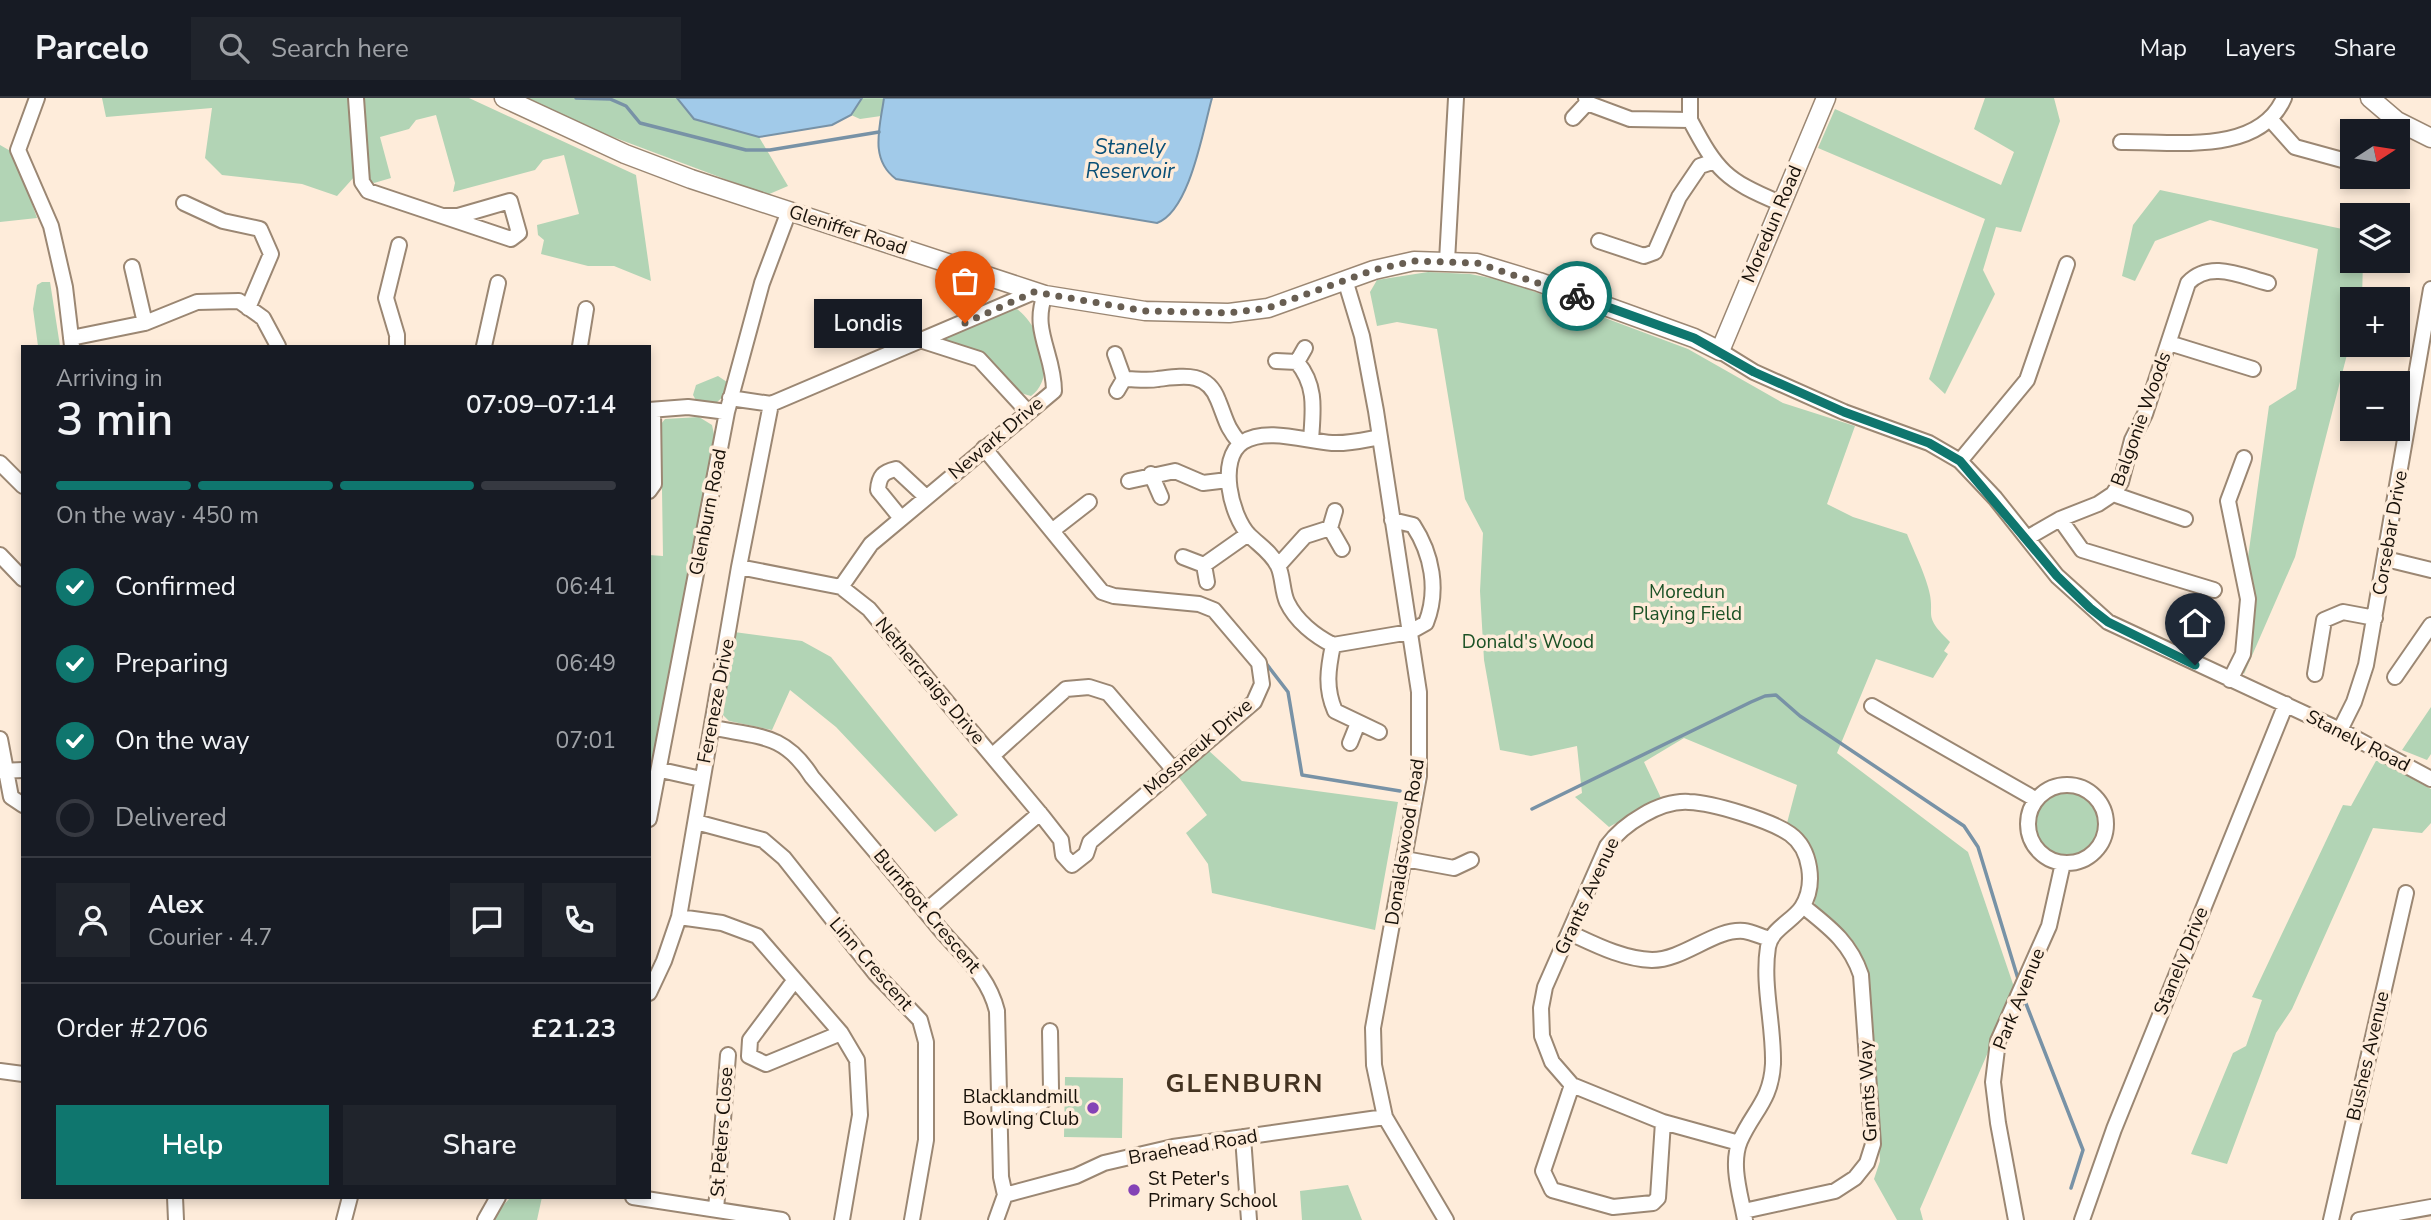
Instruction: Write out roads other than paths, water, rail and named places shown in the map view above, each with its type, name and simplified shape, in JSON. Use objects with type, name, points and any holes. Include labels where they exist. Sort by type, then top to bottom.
[{"type":"main road","name":"Gleniffer Road","points":[[504,98],[636,158],[1040,293],[1145,311],[1229,313],[1268,308],[1346,283],[1374,270],[1414,261],[1477,263],[1510,272],[1694,338],[1720,351]]},
{"type":"main road","name":"Moredun Road","points":[[1720,351],[1825,98]]},
{"type":"main road","points":[[2370,98],[2397,121],[2431,138]]},
{"type":"street","points":[[37,98],[18,150],[51,226],[65,287],[71,342],[145,323],[197,302],[239,301],[263,318],[277,345]]},
{"type":"street","points":[[356,98],[362,182],[368,191],[511,239],[519,233],[510,201],[458,216],[445,216]]},
{"type":"street","points":[[1447,261],[1456,98]]},
{"type":"street","points":[[1690,98],[1690,120],[1712,162],[1751,191],[1780,203]]},
{"type":"street","points":[[2121,142],[2232,140],[2251,133],[2270,120],[2284,98]]},
{"type":"street","points":[[1573,118],[1587,100],[1630,119],[1690,120]]},
{"type":"street","points":[[2270,120],[2295,147],[2340,159]]},
{"type":"street","points":[[1599,241],[1644,257],[1655,252],[1679,197],[1700,166],[1712,162]]},
{"type":"street","points":[[184,203],[223,221],[260,229],[271,254],[248,308]]},
{"type":"street","name":"Glenburn Road","points":[[651,811],[661,770],[728,405],[762,283],[789,211]]},
{"type":"street","points":[[397,345],[397,335],[386,298],[399,245]]},
{"type":"street","points":[[1960,461],[2027,380],[2067,264]]},
{"type":"street","points":[[132,267],[145,323]]},
{"type":"street","name":"Balgonie Woods","points":[[2027,538],[2113,494],[2122,482],[2132,440],[2145,414],[2183,292],[2195,276],[2220,270],[2268,283]]},
{"type":"street","points":[[484,345],[498,283]]},
{"type":"street","name":"Donaldswood Road","points":[[1346,283],[1362,336],[1380,437],[1419,692],[1421,738],[1419,776],[1373,1028],[1374,1065],[1385,1118],[1446,1220]]},
{"type":"street","name":"Corsebar Drive","points":[[2340,730],[2354,702],[2366,665],[2427,334],[2431,289]]},
{"type":"street","points":[[651,488],[654,484],[651,410],[771,404],[1040,293]]},
{"type":"street","name":"Newark Drive","points":[[841,587],[871,544],[900,517],[1054,391],[1054,369],[1038,313],[1040,293]]},
{"type":"street","points":[[580,345],[586,309]]},
{"type":"street","points":[[923,341],[979,359],[1027,411]]},
{"type":"street","name":"Balgonie Woods","points":[[2169,343],[2253,369]]},
{"type":"street","points":[[1297,362],[1305,348]]},
{"type":"street","name":"Gleniffer Road","points":[[1720,351],[1754,372],[1844,412],[1929,443],[1960,461],[2075,594],[2108,622],[2286,704]]},
{"type":"street","points":[[1115,354],[1121,385],[1195,377],[1213,391],[1225,425],[1240,443]]},
{"type":"street","points":[[1276,361],[1297,362],[1308,375],[1314,398],[1311,440]]},
{"type":"street","name":"Fereneze Drive","points":[[651,989],[679,917],[739,567],[771,404]]},
{"type":"street","points":[[1380,437],[1345,443],[1261,435],[1240,443],[1228,465],[1228,481],[1239,519],[1248,534],[1263,546],[1278,566],[1287,603],[1308,630],[1333,645],[1410,632],[1426,623],[1434,587],[1425,544],[1413,525],[1392,520]]},
{"type":"street","name":"Mossneuk Drive","points":[[984,448],[1102,592],[1114,596],[1199,604],[1214,610],[1259,663],[1262,684],[1254,702],[1090,842],[1086,854],[1072,865]]},
{"type":"street","points":[[2230,680],[2243,654],[2248,599],[2228,501],[2244,458]]},
{"type":"street","points":[[0,463],[21,484]]},
{"type":"street","points":[[900,517],[878,490],[879,478],[886,471],[896,469],[926,497]]},
{"type":"street","points":[[1129,481],[1151,474],[1175,471],[1203,483],[1228,481]]},
{"type":"street","points":[[1151,474],[1161,497]]},
{"type":"street","name":"Balgonie Woods","points":[[2113,494],[2185,519]]},
{"type":"street","points":[[1053,530],[1089,502]]},
{"type":"street","points":[[1335,511],[1330,528],[1342,550]]},
{"type":"street","points":[[2060,519],[2082,550],[2214,590]]},
{"type":"street","points":[[1278,566],[1305,537],[1317,530],[1330,528]]},
{"type":"street","points":[[1203,565],[1248,534]]},
{"type":"street","points":[[0,555],[21,577]]},
{"type":"street","points":[[1183,557],[1203,565]]},
{"type":"street","points":[[2386,559],[2431,570]]},
{"type":"street","points":[[1203,565],[1207,582]]},
{"type":"street","name":"Nethercraigs Drive","points":[[739,567],[841,587],[869,609],[1040,813],[1061,840],[1063,855],[1072,865]]},
{"type":"street","points":[[2315,674],[2324,620],[2343,612],[2375,618]]},
{"type":"street","points":[[2395,677],[2431,625]]},
{"type":"street","points":[[1333,645],[1327,676],[1328,696],[1335,711],[1378,732]]},
{"type":"street","points":[[993,755],[1066,689],[1089,687],[1108,693],[1173,769]]},
{"type":"street","name":"Stanely Road","points":[[2286,704],[2427,777]]},
{"type":"street","name":"Stanely Drive","points":[[2082,1220],[2114,1129],[2286,704]]},
{"type":"street","points":[[1872,706],[2035,799]]},
{"type":"street","points":[[1350,743],[1358,723]]},
{"type":"street","name":"Burnfoot Crescent","points":[[713,728],[773,740],[798,755],[812,777],[970,959],[992,991],[997,1011],[1001,1177],[1005,1195],[996,1220]]},
{"type":"street","points":[[0,739],[3,771],[11,797],[21,804]]},
{"type":"street","points":[[3,771],[21,770]]},
{"type":"street","points":[[661,770],[701,779]]},
{"type":"street","points":[[2074,786],[2087,790],[2103,810],[2104,836],[2098,848],[2076,862],[2063,863],[2051,860],[2033,844],[2028,820],[2035,799],[2049,789],[2074,786]]},
{"type":"street","name":"Grants Avenue","points":[[1572,1086],[1552,1062],[1542,1036],[1541,1009],[1545,987],[1607,846],[1618,831],[1658,808],[1680,801],[1701,802],[1773,826],[1791,835],[1802,847],[1809,864],[1809,881],[1803,906]]},
{"type":"street","points":[[927,910],[1040,813]]},
{"type":"street","name":"Linn Crescent","points":[[696,822],[763,840],[784,858],[875,973],[920,1020],[926,1042],[926,1140],[912,1220]]},
{"type":"street","points":[[1061,840],[1090,842]]},
{"type":"street","points":[[1405,859],[1456,874],[1471,860]]},
{"type":"street","name":"Park Avenue","points":[[2017,1220],[1997,1124],[1995,1069],[1998,1041],[2049,926],[2063,863]]},
{"type":"street","name":"Bushes Avenue","points":[[2331,1220],[2406,892]]},
{"type":"street","points":[[1744,1216],[1736,1174],[1739,1143],[1766,1100],[1773,1065],[1766,960],[1770,939],[1803,906]]},
{"type":"street","name":"Grants Way","points":[[1744,1216],[1835,1191],[1855,1178],[1871,1153],[1861,975],[1854,955],[1845,941],[1803,906]]},
{"type":"street","points":[[679,917],[722,923],[757,936],[841,1033],[857,1060],[860,1115],[842,1220]]},
{"type":"street","points":[[1570,933],[1616,953],[1653,960],[1679,955],[1728,932],[1744,931],[1770,939]]},
{"type":"street","points":[[794,981],[750,1040],[749,1056],[766,1064],[841,1033]]},
{"type":"street","points":[[1001,1109],[1036,1107],[1047,1098],[1051,1089],[1051,1031]]},
{"type":"street","name":"St Peters Close","points":[[716,1210],[728,1055]]},
{"type":"street","points":[[0,1071],[21,1074]]},
{"type":"street","points":[[1663,1122],[1658,1198],[1653,1203],[1613,1207],[1552,1189],[1544,1171],[1572,1086],[1663,1122],[1739,1143]]},
{"type":"street","name":"Braehead Road","points":[[1005,1195],[1076,1176],[1104,1163],[1173,1147],[1385,1118]]},
{"type":"street","points":[[1243,1137],[1249,1220]]},
{"type":"street","points":[[175,1199],[176,1220]]},
{"type":"street","points":[[344,1220],[349,1199]]},
{"type":"street","points":[[485,1220],[497,1199]]},
{"type":"street","points":[[646,1199],[782,1220]]},
{"type":"street","points":[[2358,1220],[2431,1207]]},
{"type":"water","points":[[677,98],[862,98],[851,115],[832,125],[759,137],[694,119]]},
{"type":"water","name":"Stanely Reservoir","points":[[884,98],[1212,98],[1187,187],[1168,215],[1157,223],[896,179],[882,162],[879,152]]},
{"type":"waterway","points":[[576,98],[610,99],[626,106],[640,123],[746,150],[770,150],[879,132]]},
{"type":"waterway","points":[[1265,662],[1288,692],[1302,775],[1400,791]]},
{"type":"waterway","points":[[1532,809],[1751,702],[1776,695],[1800,716],[1964,826],[1978,847],[2019,982]]},
{"type":"waterway","points":[[2023,996],[2083,1150],[2071,1188]]},
{"type":"place","name":"Londis","points":[[965,323]]},
{"type":"place","name":"Blacklandmill Bowling Club","points":[[1093,1108]]},
{"type":"place","name":"St Peter's Primary School","points":[[1134,1190]]},
{"type":"district","name":"GLENBURN","points":[[1245,1083]]},
{"type":"park label","name":"Moredun Playing Field","points":[[1687,603]]},
{"type":"park label","name":"Donald's Wood","points":[[1528,642]]}]
